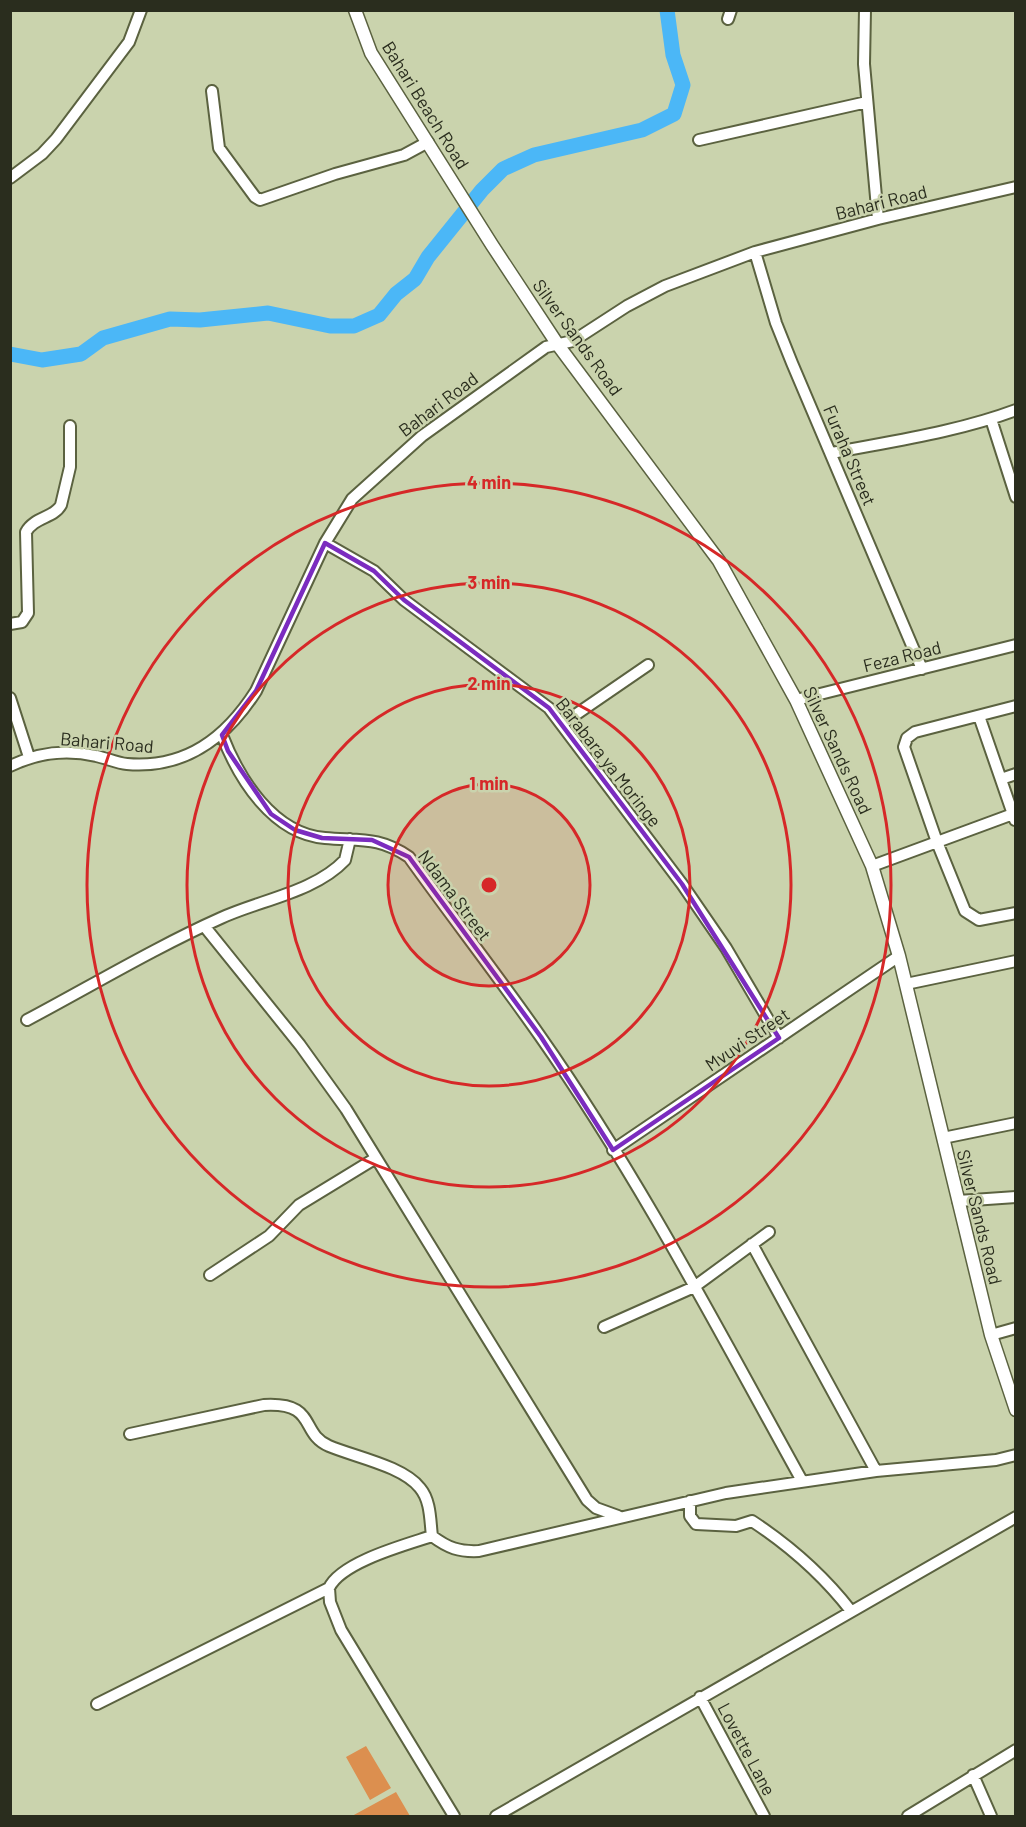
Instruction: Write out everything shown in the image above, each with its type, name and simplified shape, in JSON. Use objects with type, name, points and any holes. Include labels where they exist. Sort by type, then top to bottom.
[{"type":"street","points":[[10,178],[42,154],[56,139],[129,42],[141,10]]},
{"type":"street","name":"Bahari Beach Road","points":[[355,10],[371,53],[454,185]]},
{"type":"street","points":[[865,10],[864,64],[879,219]]},
{"type":"street","points":[[212,91],[219,148],[255,197],[260,200],[335,174],[404,155],[428,142]]},
{"type":"street","points":[[699,140],[867,102]]},
{"type":"street","name":"Silver Sands Road","points":[[454,185],[558,345],[719,561],[796,700],[872,866],[899,956],[991,1335],[1016,1410]]},
{"type":"street","name":"Bahari Road","points":[[10,766],[29,757],[63,752],[93,755],[125,764],[170,762],[190,755],[222,735],[242,713],[256,691],[325,543],[352,499],[374,476],[422,436],[546,347],[573,341],[627,306],[665,286],[755,252],[879,219],[1016,187]]},
{"type":"street","name":"Furaha Street","points":[[755,252],[776,323],[922,669]]},
{"type":"street","points":[[832,453],[991,419],[1016,410]]},
{"type":"street","points":[[991,419],[1016,497]]},
{"type":"street","points":[[10,624],[22,622],[28,613],[26,532],[35,521],[59,510],[61,505],[70,467],[70,426]]},
{"type":"street","name":"Barabara ya Moringe","points":[[325,543],[374,571],[404,600],[549,708],[682,884],[726,948],[779,1038]]},
{"type":"street","name":"Feza Road","points":[[796,700],[1016,645]]},
{"type":"street","points":[[562,724],[648,665]]},
{"type":"street","points":[[10,698],[29,757]]},
{"type":"street","points":[[1016,706],[915,732],[905,742],[937,842],[968,915],[984,921],[1016,913]]},
{"type":"street","points":[[872,866],[1014,817],[979,716]]},
{"type":"street","name":"Ndama Street","points":[[222,735],[236,765],[271,814],[295,830],[322,838],[372,840],[392,845],[409,857],[540,1037],[613,1150],[694,1287],[802,1481]]},
{"type":"street","points":[[1001,779],[1016,774]]},
{"type":"street","points":[[27,1020],[222,917],[275,900],[337,867],[348,855],[350,839]]},
{"type":"street","points":[[205,927],[300,1045],[346,1109],[586,1500],[602,1511],[621,1517]]},
{"type":"street","name":"Mvuvi Street","points":[[613,1150],[899,956]]},
{"type":"street","points":[[906,984],[1016,961]]},
{"type":"street","points":[[943,1138],[1016,1123]]},
{"type":"street","points":[[210,1275],[269,1236],[299,1205],[376,1158]]},
{"type":"street","points":[[958,1201],[1016,1197]]},
{"type":"street","points":[[604,1327],[694,1287],[769,1232]]},
{"type":"street","points":[[752,1244],[876,1471]]},
{"type":"street","points":[[991,1335],[1016,1328]]},
{"type":"street","points":[[130,1434],[264,1405],[287,1406],[306,1418],[315,1434],[328,1445],[414,1481],[427,1500],[432,1536],[446,1547],[462,1552],[479,1551],[690,1501],[802,1481],[876,1471],[996,1461],[1016,1455]]},
{"type":"street","points":[[690,1501],[690,1516],[696,1524],[736,1526],[752,1521],[773,1535],[806,1560],[851,1611]]},
{"type":"street","points":[[496,1816],[1016,1517]]},
{"type":"street","points":[[97,1704],[329,1588],[337,1577],[386,1551],[432,1536]]},
{"type":"street","points":[[329,1588],[330,1602],[341,1630],[454,1816]]},
{"type":"street","name":"Lovette Lane","points":[[700,1697],[764,1816]]},
{"type":"street","points":[[908,1816],[973,1774],[1016,1750]]},
{"type":"street","points":[[973,1774],[991,1816]]},
{"type":"highlighted area","points":[[325,543],[374,571],[404,600],[549,708],[682,884],[779,1038],[613,1150],[541,1037],[409,857],[372,840],[322,838],[295,830],[271,814],[228,751],[222,735],[256,691]]},
{"type":"shaded area","points":[[366,1746],[391,1788],[370,1800],[346,1757]]},
{"type":"shaded area","points":[[396,1792],[410,1816],[352,1816]]},
{"type":"waterway","points":[[10,354],[42,360],[81,354],[103,338],[170,319],[200,320],[268,313],[330,326],[354,326],[379,315],[396,294],[415,279],[428,257],[482,190],[503,169],[534,155],[642,130],[674,114],[683,85],[673,55],[667,10]]}]
